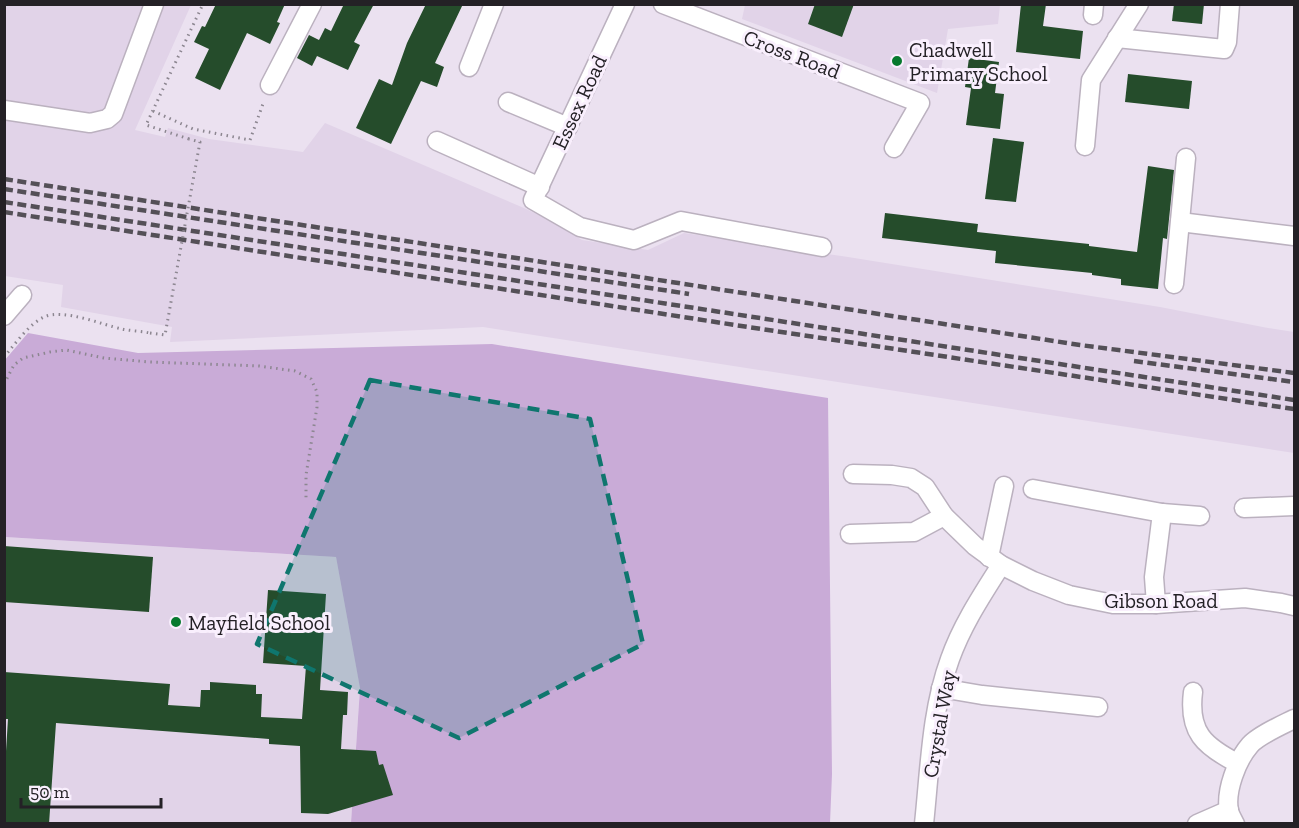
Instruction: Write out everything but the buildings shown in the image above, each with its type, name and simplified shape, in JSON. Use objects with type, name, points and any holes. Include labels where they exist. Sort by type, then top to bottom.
[{"type":"street","points":[[4,110],[90,123],[107,119],[113,114],[154,4]]},
{"type":"street","points":[[270,85],[312,4]]},
{"type":"street","points":[[469,67],[494,4]]},
{"type":"street","name":"Essex Road","points":[[537,193],[625,4]]},
{"type":"street","name":"Cross Road","points":[[663,4],[920,103],[894,148]]},
{"type":"street","points":[[1085,146],[1091,80],[1139,4]]},
{"type":"street","points":[[1117,38],[1224,49],[1227,42],[1230,4]]},
{"type":"street","points":[[508,102],[567,127]]},
{"type":"street","points":[[437,141],[537,193],[580,227],[634,240],[681,221],[822,248]]},
{"type":"street","points":[[1174,284],[1186,158]]},
{"type":"street","points":[[1180,222],[1294,236]]},
{"type":"street","points":[[4,316],[22,295]]},
{"type":"street","name":"Gibson Road","points":[[853,474],[911,478],[925,487],[944,516],[975,546],[995,561],[1033,581],[1069,595],[1113,604],[1156,604],[1245,598],[1294,606]]},
{"type":"street","points":[[995,561],[1004,486]]},
{"type":"street","points":[[1033,489],[1162,513],[1200,516]]},
{"type":"street","points":[[1244,508],[1294,506]]},
{"type":"street","points":[[1156,604],[1154,577],[1162,513]]},
{"type":"street","points":[[850,534],[914,532],[944,516]]},
{"type":"street","name":"Crystal Way","points":[[924,824],[934,726],[941,688],[951,657],[995,561]]},
{"type":"street","points":[[941,688],[1098,707]]},
{"type":"street","points":[[1193,692],[1192,720],[1198,732],[1209,746],[1237,763]]},
{"type":"street","points":[[1197,824],[1232,817],[1229,788],[1237,763],[1251,744],[1294,719]]},
{"type":"path","points":[[4,357],[36,322],[49,315],[59,314],[103,322],[120,328],[165,335],[200,142],[146,125],[203,4]]},
{"type":"path","points":[[153,111],[193,129],[250,140],[270,85]]},
{"type":"path","points":[[4,384],[14,366],[23,358],[66,350],[104,358],[259,366],[296,371],[311,379],[317,392],[317,407],[306,475],[306,499]]},
{"type":"highlighted area","points":[[370,380],[590,419],[643,644],[459,738],[257,644]]},
{"type":"shaded area","points":[[4,5],[191,5],[135,130],[165,137],[168,128],[209,139],[303,152],[325,123],[524,208],[582,240],[648,250],[684,233],[1160,307],[1294,332],[1294,453],[483,327],[170,342],[172,327],[61,307],[63,285],[5,276]]},
{"type":"shaded area","name":"Chadwell Primary School","points":[[745,5],[1000,5],[998,24],[948,29],[937,93],[742,19]]},
{"type":"shaded area","points":[[28,333],[138,353],[492,344],[828,398],[832,774],[830,823],[351,823],[360,688],[336,557],[5,537],[4,361]]},
{"type":"shaded area","name":"Mayfield School","points":[[4,537],[336,557],[360,687],[351,823],[5,823]]},
{"type":"railway","points":[[4,179],[1080,345],[1294,373]]},
{"type":"railway","points":[[4,189],[689,294]]},
{"type":"railway","points":[[4,202],[1294,400]]},
{"type":"railway","points":[[4,212],[1294,409]]},
{"type":"railway","points":[[1134,361],[1294,382]]},
{"type":"place","name":"Chadwell Primary School","points":[[897,61]]},
{"type":"place","name":"Mayfield School","points":[[176,622]]}]
